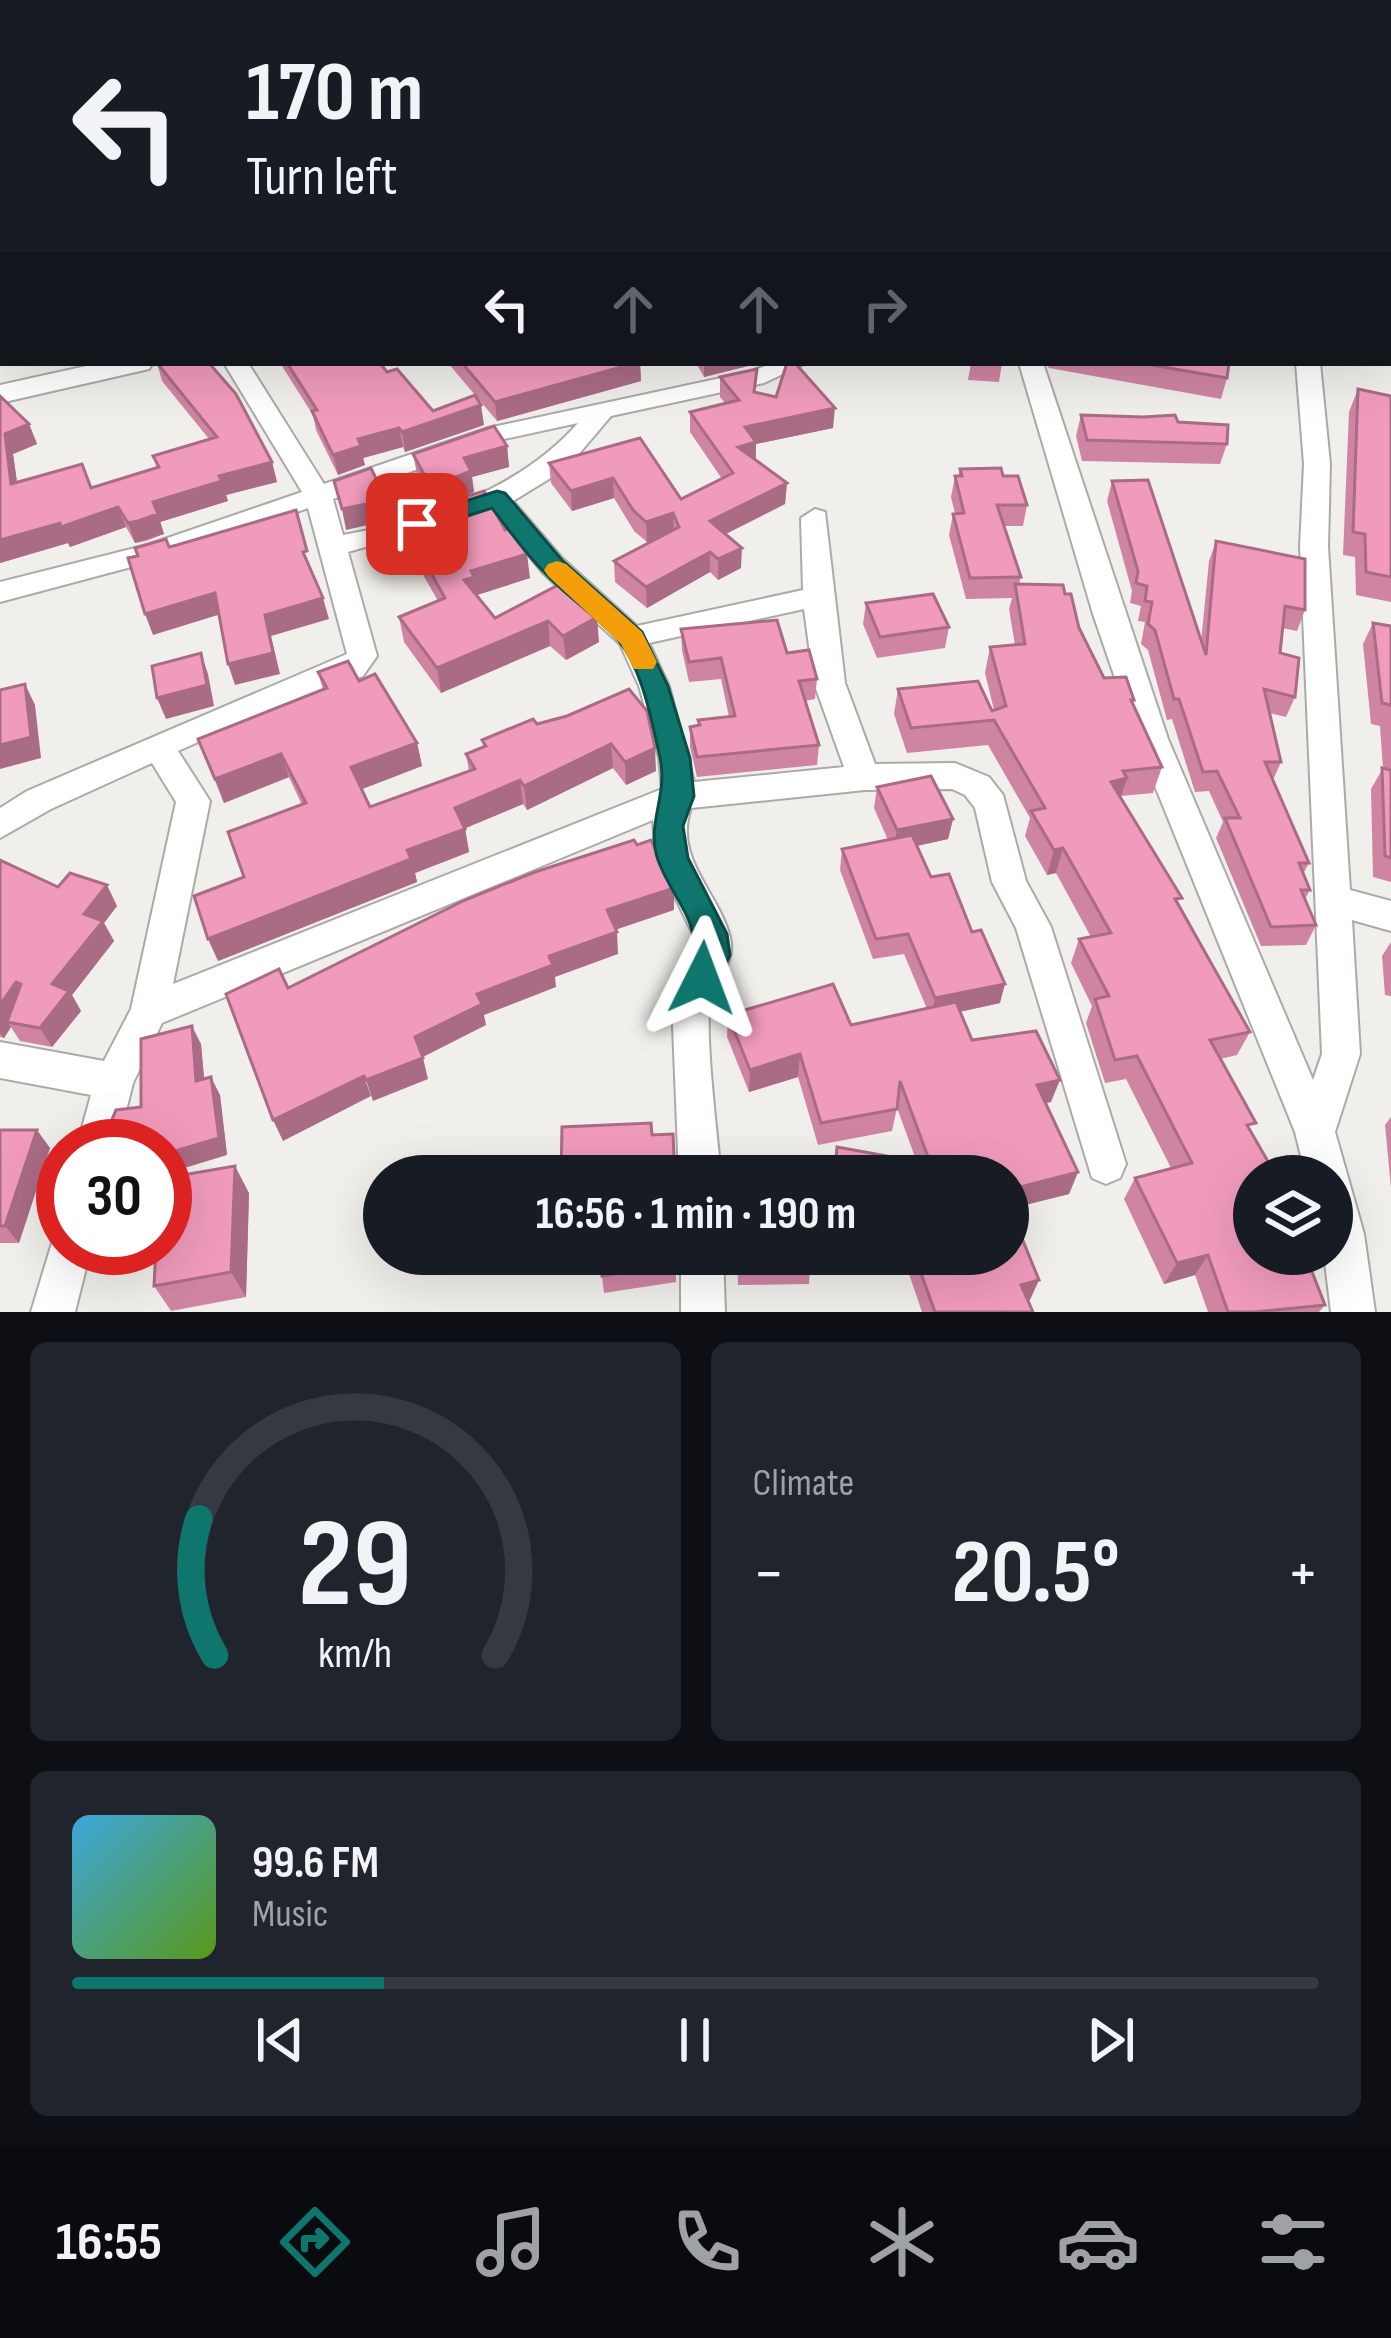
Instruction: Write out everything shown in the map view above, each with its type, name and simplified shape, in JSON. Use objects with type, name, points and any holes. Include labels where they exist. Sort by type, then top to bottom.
[{"type":"street","points":[[0,394],[126,366]]},
{"type":"street","points":[[0,825],[39,800],[362,656],[319,498],[238,366]]},
{"type":"street","points":[[0,592],[100,570],[497,433],[756,378],[786,366]]},
{"type":"street","points":[[1032,366],[1152,740],[1321,1155]]},
{"type":"street","points":[[1307,366],[1317,464],[1314,547],[1341,1054],[1315,1132]]},
{"type":"street","points":[[331,546],[372,539],[497,499],[558,462],[604,410]]},
{"type":"street","points":[[497,499],[553,566],[632,638],[654,686],[675,758],[679,796],[668,826],[673,858],[711,934],[713,955],[691,1001],[699,1155]]},
{"type":"street","points":[[815,518],[817,597],[828,688],[841,734],[865,777]]},
{"type":"street","points":[[632,638],[678,624],[817,597]]},
{"type":"street","points":[[104,1119],[114,1081],[149,1011],[193,801],[160,749]]},
{"type":"street","points":[[149,1011],[679,796],[865,777],[955,776],[977,786],[991,804],[1009,882],[1033,927],[1106,1164]]},
{"type":"street","points":[[1332,900],[1391,916]]},
{"type":"street","points":[[0,1060],[114,1081]]},
{"type":"street","points":[[53,1312],[63,1275]]},
{"type":"street","points":[[703,1275],[704,1312]]},
{"type":"street","points":[[1348,1275],[1353,1312]]},
{"type":"building","points":[[159,366],[212,366],[236,394],[272,462],[219,476],[222,481],[153,502],[158,514],[138,521],[128,523],[118,507],[61,527],[60,523],[0,540],[0,396],[29,424],[5,434],[11,484],[82,464],[91,488],[159,467],[153,456],[217,437]]},
{"type":"building","points":[[289,366],[382,366],[387,372],[397,369],[433,411],[475,395],[481,405],[402,432],[399,428],[358,439],[361,446],[333,455],[312,411],[317,410]]},
{"type":"building","points":[[465,366],[625,366],[495,402]]},
{"type":"building","points":[[786,366],[798,366],[835,408],[745,427],[756,442],[738,447],[787,483],[710,521],[742,548],[718,559],[710,552],[646,587],[614,561],[679,527],[673,513],[646,522],[613,478],[571,491],[549,463],[640,438],[681,499],[733,473],[690,412],[739,400],[720,377],[757,369],[754,392],[776,397]]},
{"type":"building","points":[[1157,366],[1229,366],[1227,378]]},
{"type":"building","points":[[1358,389],[1391,396],[1391,577],[1366,572],[1365,534],[1353,532]]},
{"type":"building","points":[[1081,415],[1175,415],[1178,422],[1228,425],[1227,444],[1087,440]]},
{"type":"building","points":[[494,426],[507,446],[464,458],[471,471],[431,487],[413,454]]},
{"type":"building","points":[[371,468],[386,500],[342,509],[334,481]]},
{"type":"building","points":[[1001,468],[1003,476],[1018,476],[1027,505],[997,505],[1021,577],[970,578],[953,514],[964,513],[955,476],[962,476],[960,469]]},
{"type":"building","points":[[1148,480],[1206,655],[1216,541],[1305,559],[1305,610],[1285,606],[1280,653],[1299,658],[1295,697],[1264,689],[1281,762],[1265,762],[1309,863],[1299,863],[1310,890],[1301,890],[1316,925],[1271,927],[1225,818],[1240,818],[1217,771],[1203,772],[1179,699],[1174,699],[1155,630],[1148,624],[1152,602],[1145,601],[1147,586],[1136,583],[1138,571],[1112,481]]},
{"type":"building","points":[[484,491],[505,530],[511,528],[527,554],[471,571],[474,577],[464,580],[495,618],[560,584],[597,617],[563,636],[548,621],[437,668],[399,617],[445,598],[400,518]]},
{"type":"building","points":[[296,510],[307,551],[303,552],[323,598],[265,615],[273,653],[228,664],[215,593],[145,614],[128,558],[138,556],[135,548],[166,539],[169,547]]},
{"type":"building","points":[[1015,584],[1063,585],[1065,594],[1071,594],[1079,628],[1104,678],[1126,677],[1131,700],[1162,767],[1123,771],[1127,778],[1111,782],[1182,898],[1175,899],[1250,1032],[1210,1040],[1256,1123],[1247,1125],[1264,1155],[1233,1155],[1233,1275],[1313,1275],[1325,1305],[1228,1312],[1208,1255],[1177,1263],[1135,1178],[1192,1163],[1137,1056],[1115,1060],[1095,999],[1109,996],[1079,939],[1111,933],[1063,848],[1054,850],[1031,811],[1045,808],[994,720],[911,728],[898,689],[978,681],[992,711],[1006,706],[990,647],[1025,644]]},
{"type":"building","points":[[933,594],[949,627],[880,637],[866,603]]},
{"type":"building","points":[[777,620],[787,653],[809,650],[817,679],[799,681],[819,745],[697,757],[690,727],[700,725],[698,720],[735,716],[721,658],[689,662],[681,629]]},
{"type":"building","points":[[1373,623],[1391,626],[1391,705],[1382,703]]},
{"type":"building","points":[[201,653],[207,685],[157,698],[152,666]]},
{"type":"building","points":[[348,661],[359,681],[375,674],[417,743],[351,767],[370,807],[475,769],[466,754],[486,746],[482,740],[533,719],[537,724],[567,716],[629,689],[647,711],[655,748],[625,762],[611,744],[524,786],[520,780],[455,808],[465,829],[407,850],[411,859],[208,939],[194,896],[244,877],[228,832],[306,803],[281,754],[215,779],[198,739],[327,688],[318,672]]},
{"type":"building","points":[[25,684],[31,737],[0,745],[0,690]]},
{"type":"building","points":[[1382,768],[1391,770],[1391,858],[1385,856]]},
{"type":"building","points":[[931,776],[953,819],[897,830],[877,787]]},
{"type":"building","points":[[912,835],[931,877],[949,874],[972,932],[981,930],[1005,984],[935,998],[908,934],[876,939],[842,849]]},
{"type":"building","points":[[634,840],[637,845],[651,840],[674,888],[607,910],[617,932],[549,956],[553,965],[477,994],[482,1004],[415,1037],[423,1058],[366,1080],[364,1076],[273,1120],[226,994],[279,969],[288,988],[465,900]]},
{"type":"building","points":[[0,860],[58,887],[70,873],[107,885],[84,914],[103,921],[52,984],[69,991],[40,1028],[7,1022],[21,984],[16,982],[0,1005]]},
{"type":"building","points":[[833,984],[851,1025],[956,1002],[972,1040],[1036,1031],[1060,1080],[1037,1085],[1078,1172],[1029,1185],[1029,1155],[927,1155],[900,1081],[897,1109],[821,1123],[800,1054],[750,1070],[728,1015]]},
{"type":"building","points":[[192,1026],[196,1081],[211,1077],[219,1138],[192,1146],[192,1119],[112,1119],[116,1110],[141,1107],[141,1039]]},
{"type":"building","points":[[651,1123],[652,1135],[673,1134],[674,1155],[561,1155],[562,1127]]},
{"type":"building","points":[[0,1130],[36,1130],[5,1226],[0,1226]]},
{"type":"building","points":[[837,1147],[881,1155],[836,1155]]},
{"type":"building","points":[[235,1166],[231,1272],[154,1286],[155,1275],[192,1275],[192,1173]]},
{"type":"building","points":[[1029,1255],[1039,1280],[1021,1285],[1033,1312],[935,1312],[922,1275],[1029,1275]]},
{"type":"slow traffic","points":[[557,570],[632,638],[643,662]]},
{"type":"route","points":[[417,524],[497,499],[553,566],[632,638],[654,686],[675,758],[679,796],[668,826],[673,858],[711,934],[713,955],[702,978]]}]
